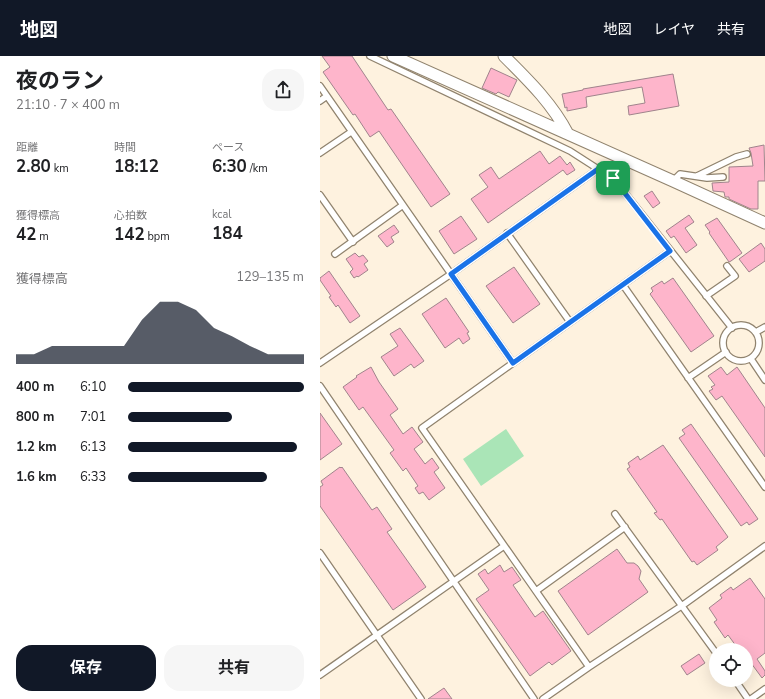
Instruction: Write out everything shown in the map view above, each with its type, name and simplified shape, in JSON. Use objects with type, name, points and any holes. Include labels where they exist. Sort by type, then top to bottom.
[{"type":"street","points":[[393,56],[765,223]]},
{"type":"street","points":[[504,56],[544,98],[562,122],[568,134]]},
{"type":"lane","points":[[370,56],[570,151],[613,178],[732,328]]},
{"type":"lane","points":[[320,86],[513,363]]},
{"type":"lane","points":[[320,101],[327,96]]},
{"type":"lane","points":[[320,152],[351,132]]},
{"type":"lane","points":[[697,176],[736,156],[747,154]]},
{"type":"lane","points":[[320,363],[451,274],[598,169]]},
{"type":"lane","points":[[673,181],[680,174],[707,178],[723,177]]},
{"type":"lane","points":[[320,195],[353,242]]},
{"type":"lane","points":[[335,254],[403,205]]},
{"type":"lane","points":[[508,233],[570,322]]},
{"type":"lane","points":[[589,667],[422,428],[670,251]]},
{"type":"lane","points":[[706,296],[735,276],[727,266]]},
{"type":"lane","points":[[623,285],[765,487]]},
{"type":"lane","points":[[738,325],[745,325],[756,332],[759,339],[759,347],[756,354],[744,361],[731,358],[726,352],[724,346],[724,339],[727,333],[738,325]]},
{"type":"lane","points":[[756,332],[765,327]]},
{"type":"lane","points":[[688,378],[726,352]]},
{"type":"lane","points":[[751,358],[765,380]]},
{"type":"lane","points":[[320,386],[534,699]]},
{"type":"lane","points":[[615,514],[709,643]]},
{"type":"lane","points":[[536,591],[625,527]]},
{"type":"lane","points":[[320,675],[504,546]]},
{"type":"lane","points":[[543,699],[682,605],[765,546]]},
{"type":"lane","points":[[320,553],[421,699]]},
{"type":"lane","points":[[741,687],[750,699],[765,689]]},
{"type":"green space","points":[[506,429],[524,456],[481,486],[463,459]]},
{"type":"building","points":[[322,56],[352,56],[388,110],[391,109],[450,194],[431,207],[379,131],[370,137],[355,114],[353,115],[323,72],[330,67]]},
{"type":"building","points":[[491,68],[517,80],[509,97],[498,92],[496,94],[482,88]]},
{"type":"building","points":[[673,74],[679,106],[629,115],[628,106],[645,103],[642,87],[586,97],[587,107],[567,111],[567,107],[565,108],[562,94]]},
{"type":"building","points":[[764,145],[765,181],[758,181],[758,209],[751,209],[729,199],[729,197],[725,197],[724,192],[713,191],[712,183],[729,182],[729,167],[753,166],[749,148]]},
{"type":"building","points":[[540,151],[549,164],[560,156],[567,165],[570,162],[575,170],[567,175],[563,170],[488,223],[471,199],[488,187],[479,175],[491,167],[499,179]]},
{"type":"building","points":[[652,191],[660,203],[653,208],[644,196]]},
{"type":"building","points":[[689,215],[694,222],[685,228],[697,245],[686,253],[674,236],[671,238],[666,231]]},
{"type":"building","points":[[461,216],[477,239],[454,254],[439,231]]},
{"type":"building","points":[[717,218],[742,253],[729,262],[705,225]]},
{"type":"building","points":[[394,225],[399,232],[391,237],[394,242],[387,247],[378,236]]},
{"type":"building","points":[[761,243],[765,249],[765,261],[749,272],[739,259]]},
{"type":"building","points":[[355,253],[359,257],[363,255],[368,261],[364,264],[368,270],[354,278],[350,272],[353,269],[346,259]]},
{"type":"building","points":[[514,267],[540,304],[513,323],[486,286]]},
{"type":"building","points":[[329,271],[360,316],[350,323],[338,305],[336,307],[329,297],[331,296],[320,280],[320,278]]},
{"type":"building","points":[[673,278],[714,336],[691,352],[650,294],[653,291],[651,288],[662,281],[664,284]]},
{"type":"building","points":[[446,298],[469,332],[467,333],[470,339],[463,344],[459,338],[445,348],[422,314]]},
{"type":"building","points":[[400,328],[424,361],[414,368],[411,364],[394,376],[381,357],[398,346],[390,334]]},
{"type":"building","points":[[371,367],[379,382],[398,409],[390,415],[403,434],[412,427],[423,442],[414,449],[425,464],[432,458],[439,468],[434,472],[445,488],[429,500],[423,492],[419,494],[415,488],[418,486],[406,468],[403,471],[390,453],[394,450],[363,407],[359,410],[343,387],[357,377],[356,376]]},
{"type":"building","points":[[721,367],[727,375],[737,367],[765,408],[765,457],[722,396],[716,400],[709,391],[713,389],[711,387],[715,385],[708,376]]},
{"type":"building","points":[[320,413],[342,444],[320,460]]},
{"type":"building","points":[[691,424],[758,519],[749,525],[747,522],[741,526],[679,438],[685,434],[682,430]]},
{"type":"building","points":[[663,445],[728,537],[716,547],[718,550],[697,565],[694,561],[692,562],[662,519],[660,520],[654,513],[657,512],[627,469],[630,467],[628,463],[638,456],[640,460]]},
{"type":"building","points":[[342,467],[372,510],[377,507],[392,529],[387,532],[426,587],[393,610],[320,506],[320,487],[323,485],[321,481]]},
{"type":"building","points":[[617,549],[627,563],[634,563],[638,566],[641,571],[639,579],[648,592],[588,635],[558,591]]},
{"type":"building","points":[[500,565],[504,572],[512,567],[521,580],[513,585],[535,617],[543,611],[571,651],[552,665],[549,662],[530,676],[476,599],[489,590],[478,574],[485,569],[488,574]]},
{"type":"building","points":[[750,578],[765,599],[765,653],[757,659],[765,671],[765,675],[762,678],[753,666],[753,643],[734,643],[728,635],[725,638],[714,622],[717,620],[709,608],[722,598],[720,595],[731,587],[733,590]]},
{"type":"building","points":[[699,654],[705,663],[687,675],[681,666]]},
{"type":"building","points":[[444,688],[452,699],[428,699]]},
{"type":"route","points":[[598,169],[613,178],[670,251],[513,363],[451,274],[598,169]]}]
